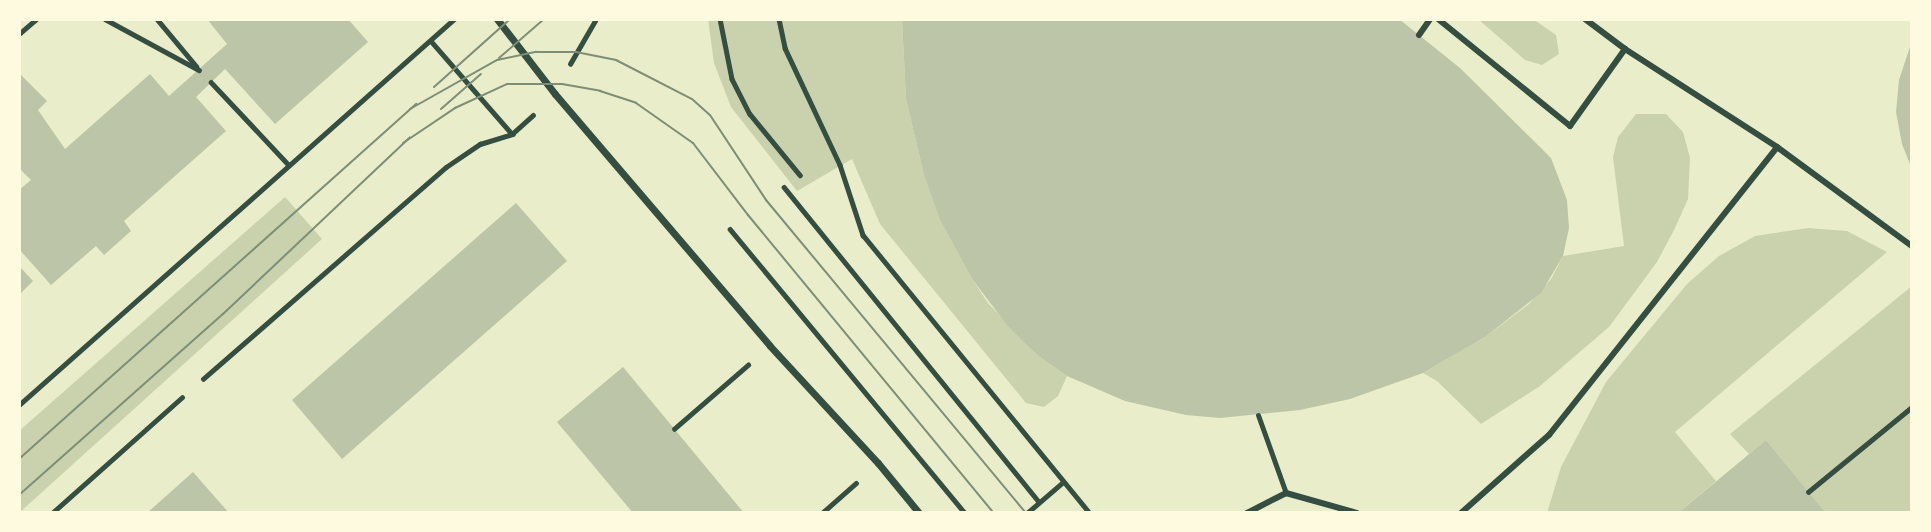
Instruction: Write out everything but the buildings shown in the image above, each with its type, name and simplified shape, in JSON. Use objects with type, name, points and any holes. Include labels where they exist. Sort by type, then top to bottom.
[{"type":"street","points":[[497,19],[555,94],[770,346],[878,463],[919,513]]},
{"type":"street","points":[[1419,34],[1430,19]]},
{"type":"street","points":[[1438,19],[1570,126],[1625,49]]},
{"type":"street","points":[[1584,19],[1625,49],[1777,147],[1912,246]]},
{"type":"street","points":[[1461,513],[1549,435],[1777,147]]},
{"type":"street","points":[[1247,513],[1286,493],[1357,513]]},
{"type":"lane","points":[[52,513],[182,397]]},
{"type":"lane","points":[[1258,415],[1286,493]]},
{"type":"path","points":[[19,34],[36,19]]},
{"type":"path","points":[[105,19],[200,70],[157,19]]},
{"type":"path","points":[[19,405],[454,19]]},
{"type":"path","points":[[182,397],[446,167],[480,144],[512,134],[555,94],[596,19]]},
{"type":"path","points":[[720,19],[732,79],[738,91],[750,114],[800,174]]},
{"type":"path","points":[[779,19],[785,48],[841,165],[863,234],[1062,483],[1090,513]]},
{"type":"path","points":[[431,41],[512,134]]},
{"type":"path","points":[[211,82],[288,164]]},
{"type":"path","points":[[784,187],[1039,502]]},
{"type":"path","points":[[730,229],[965,513]]},
{"type":"path","points":[[674,429],[770,346]]},
{"type":"path","points":[[1808,492],[1912,407]]},
{"type":"path","points":[[822,513],[878,463]]},
{"type":"path","points":[[1027,513],[1062,483]]},
{"type":"green space","points":[[708,19],[902,19],[906,99],[924,175],[939,218],[988,303],[1037,355],[1067,376],[1058,396],[1044,407],[1026,403],[880,224],[852,159],[797,191],[731,107],[714,63]]},
{"type":"green space","points":[[1478,19],[1533,19],[1556,35],[1559,54],[1542,65],[1525,60]]},
{"type":"green space","points":[[1636,114],[1666,114],[1683,132],[1690,158],[1688,199],[1674,230],[1657,262],[1609,327],[1540,386],[1481,424],[1437,381],[1423,373],[1485,337],[1529,304],[1551,279],[1563,256],[1624,246],[1613,157],[1618,137]]},
{"type":"green space","points":[[285,197],[322,239],[19,513],[19,431]]},
{"type":"green space","points":[[1808,228],[1847,231],[1887,252],[1675,432],[1716,481],[1678,513],[1547,513],[1561,467],[1606,382],[1687,284],[1719,256],[1755,236]]},
{"type":"green space","points":[[1912,286],[1912,513],[1826,513],[1766,440],[1749,454],[1730,434]]},
{"type":"tram line","points":[[434,87],[510,19]]},
{"type":"tram line","points":[[499,58],[544,19]]},
{"type":"tram line","points":[[410,109],[497,60],[536,52],[576,52],[616,60],[692,99],[710,115],[766,200],[1026,513]]},
{"type":"tram line","points":[[441,109],[481,74]]},
{"type":"tram line","points":[[403,143],[455,108],[507,84],[562,84],[600,91],[636,103],[693,143],[748,215],[994,513]]},
{"type":"tram line","points":[[19,459],[416,104]]},
{"type":"tram line","points":[[19,495],[223,314],[410,137]]}]
